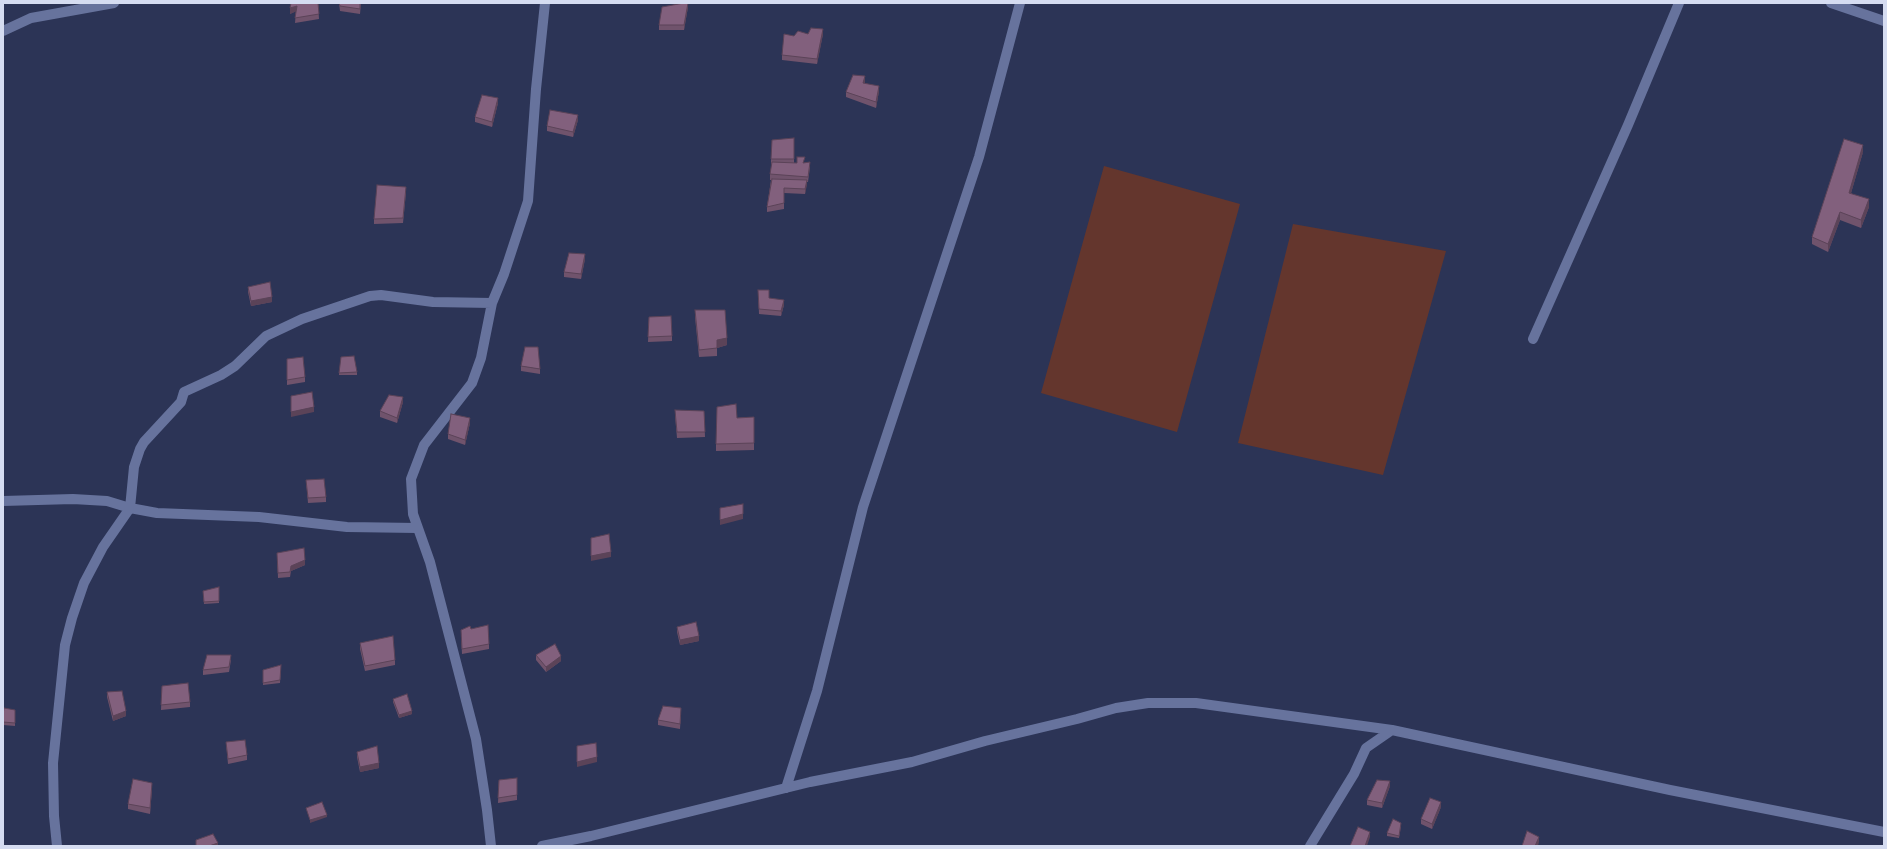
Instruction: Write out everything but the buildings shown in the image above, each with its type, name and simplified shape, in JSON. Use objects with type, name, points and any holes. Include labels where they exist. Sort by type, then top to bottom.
[{"type":"street","points":[[3,31],[32,18],[114,3]]},
{"type":"street","points":[[491,846],[476,739],[430,562],[413,514],[410,479],[424,445],[472,383],[481,358],[492,303],[504,274],[528,201],[536,89],[545,3]]},
{"type":"street","points":[[786,788],[817,691],[863,507],[979,157],[1020,3]]},
{"type":"street","points":[[1533,339],[1628,125],[1679,3]]},
{"type":"street","points":[[1831,3],[1884,21]]},
{"type":"street","points":[[57,846],[54,816],[53,763],[65,645],[84,583],[103,547],[130,508],[134,467],[144,442],[181,402],[184,392],[221,375],[235,366],[266,336],[302,319],[370,296],[381,295],[433,302],[492,303]]},
{"type":"street","points":[[3,501],[107,501],[130,508],[157,513],[259,517],[347,527],[417,528]]},
{"type":"street","points":[[542,846],[591,836],[786,788],[912,762],[985,741],[1116,708],[1148,703],[1196,703],[1392,730],[1670,790],[1884,832]]},
{"type":"street","points":[[1310,846],[1354,774],[1366,748],[1392,730]]},
{"type":"shaded area","points":[[1104,166],[1240,204],[1177,432],[1041,393]]},
{"type":"shaded area","points":[[1293,224],[1446,251],[1383,475],[1238,443]]}]
